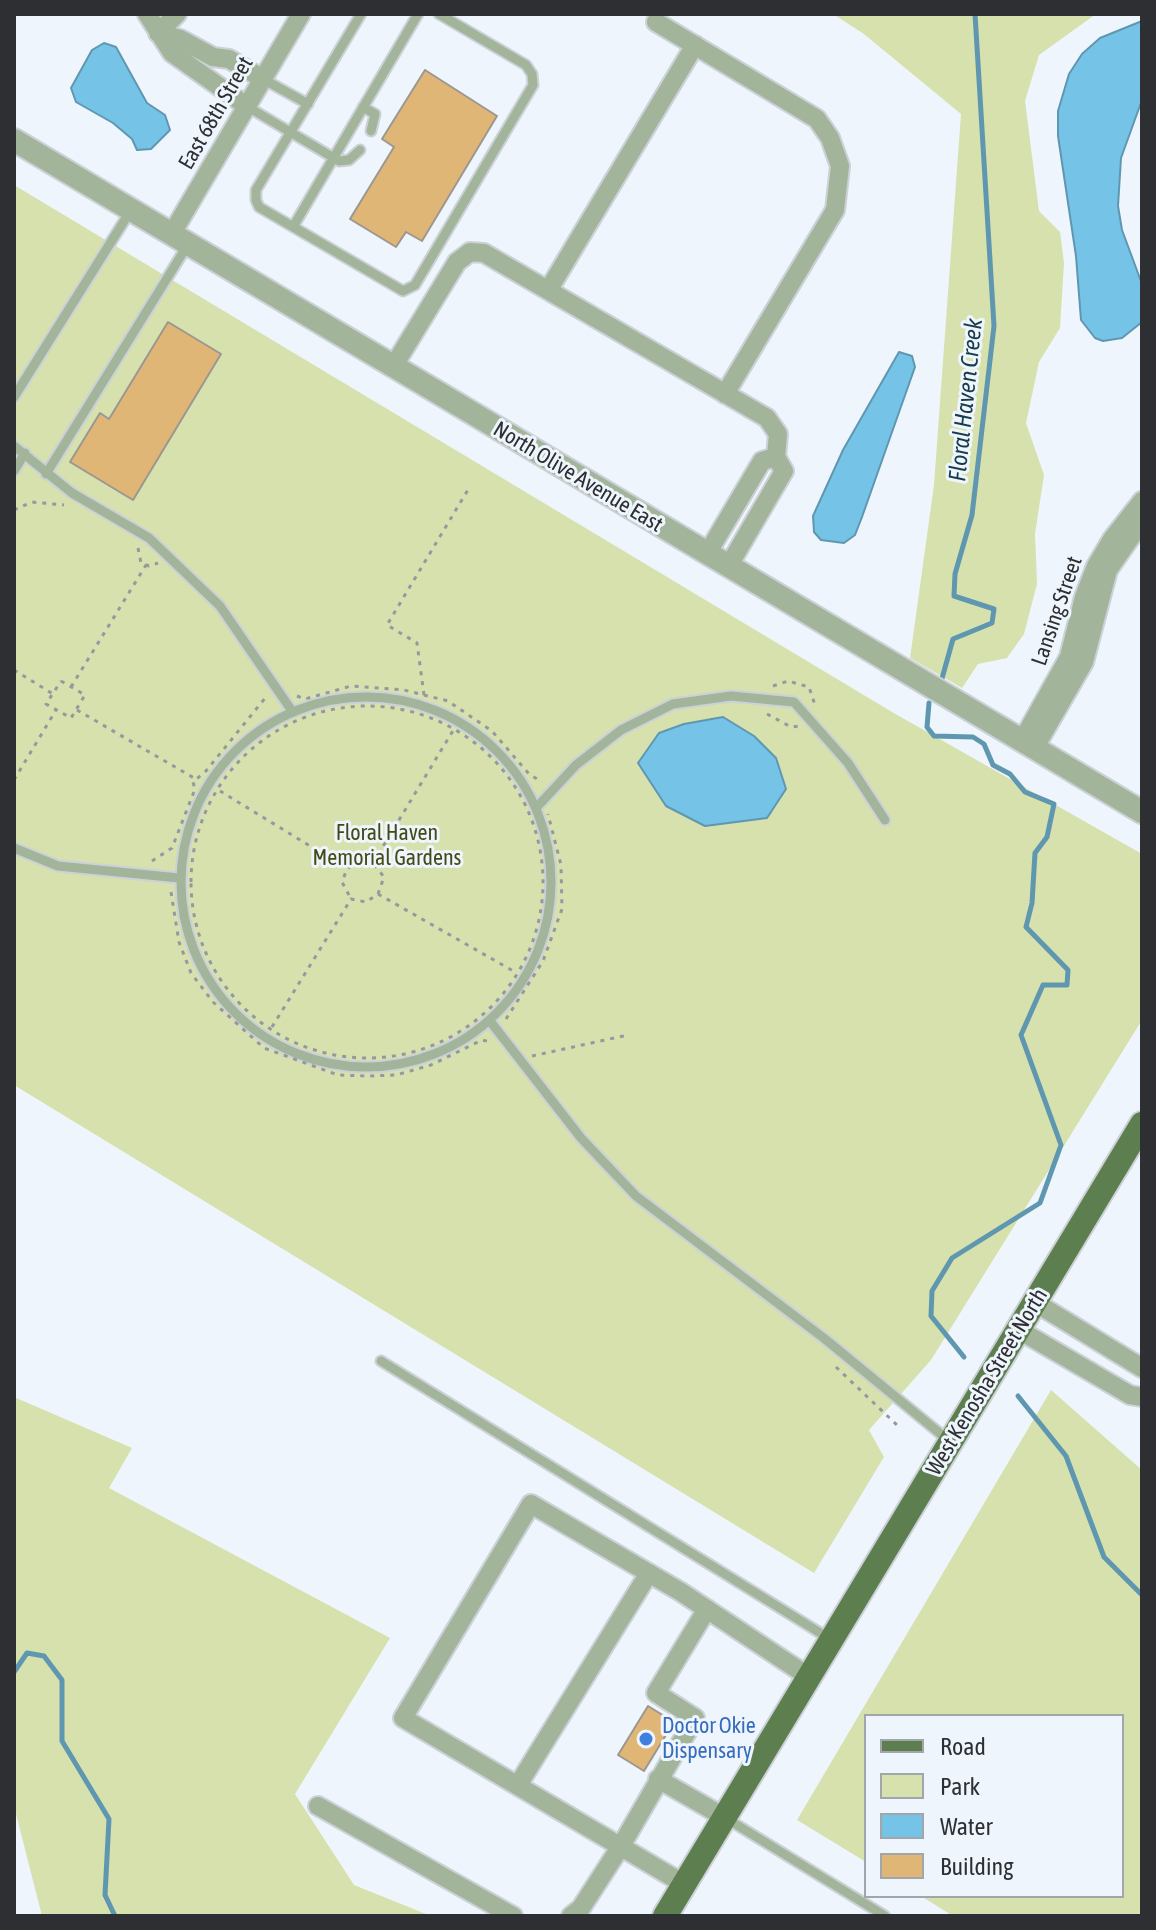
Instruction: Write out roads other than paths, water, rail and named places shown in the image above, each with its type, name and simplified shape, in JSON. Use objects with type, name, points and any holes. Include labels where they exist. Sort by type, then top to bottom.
[{"type":"main road","name":"West Kenosha Street North","points":[[665,1916],[1141,1127]]},
{"type":"street","points":[[147,14],[172,53],[248,107]]},
{"type":"street","points":[[158,33],[177,14]]},
{"type":"street","name":"East 68th Street","points":[[179,240],[263,79],[301,14]]},
{"type":"street","points":[[656,22],[817,119],[830,138],[840,166],[835,210],[725,394]]},
{"type":"street","points":[[158,33],[180,39],[213,57],[229,59],[263,79]]},
{"type":"street","points":[[549,289],[695,45]]},
{"type":"street","name":"North Olive Avenue East","points":[[14,140],[1142,812]]},
{"type":"street","points":[[393,367],[457,262],[470,252],[491,255],[725,394],[775,426],[779,445],[776,457],[784,471],[728,567]]},
{"type":"street","points":[[707,554],[762,461],[776,457]]},
{"type":"street","points":[[744,490],[765,503]]},
{"type":"street","name":"Lansing Street","points":[[1028,745],[1069,657],[1084,597],[1096,566],[1112,539],[1142,501]]},
{"type":"street","name":"Lansing Street","points":[[1028,745],[1084,662],[1108,570],[1142,521]]},
{"type":"street","points":[[1036,1303],[1142,1368]]},
{"type":"street","points":[[1019,1330],[1130,1395],[1142,1397]]},
{"type":"street","points":[[684,1884],[403,1718],[531,1504],[707,1609],[809,1677]]},
{"type":"street","points":[[518,1785],[649,1573]]},
{"type":"street","points":[[571,1916],[581,1908],[621,1846],[695,1718],[656,1693],[707,1609]]},
{"type":"street","points":[[658,1779],[724,1817]]},
{"type":"street","points":[[318,1806],[513,1916]]},
{"type":"lane","points":[[361,14],[256,190],[256,200],[259,207],[398,290],[415,285],[533,85],[532,74],[526,65],[439,14]]},
{"type":"lane","points":[[293,227],[418,14]]},
{"type":"lane","points":[[203,74],[213,57]]},
{"type":"lane","points":[[263,79],[308,104]]},
{"type":"lane","points":[[248,107],[344,162],[360,150]]},
{"type":"lane","points":[[363,107],[375,114],[371,131]]},
{"type":"lane","points":[[14,397],[131,210]]},
{"type":"lane","points":[[46,474],[179,240]]},
{"type":"lane","points":[[14,446],[72,493],[149,538],[220,606],[292,711]]},
{"type":"lane","points":[[14,471],[25,453]]},
{"type":"lane","points":[[380,696],[420,703],[457,719],[490,742],[517,772],[542,808],[552,863],[548,921],[527,975],[490,1021],[452,1048],[407,1064],[360,1068],[313,1061],[270,1042],[233,1012],[205,975],[187,931],[179,878],[189,828],[213,777],[252,736],[292,711],[339,698],[380,696]]},
{"type":"lane","points":[[542,808],[576,765],[621,730],[673,704],[731,696],[794,702],[848,763],[885,820]]},
{"type":"lane","points":[[14,848],[58,866],[179,878]]},
{"type":"lane","points":[[490,1021],[581,1138],[636,1196],[825,1339],[950,1442]]},
{"type":"lane","points":[[381,1361],[831,1639]]},
{"type":"lane","points":[[724,1817],[885,1916]]},
{"type":"water","points":[[1142,21],[1142,100],[1121,158],[1118,206],[1122,230],[1142,284],[1142,322],[1122,338],[1103,341],[1095,338],[1081,320],[1076,256],[1058,136],[1058,111],[1069,74],[1082,54],[1100,38]]},
{"type":"water","points":[[104,43],[116,47],[147,103],[165,115],[170,130],[151,149],[137,150],[132,139],[113,123],[76,102],[71,88],[92,50]]},
{"type":"water","points":[[899,352],[912,356],[915,367],[855,535],[844,543],[821,540],[814,532],[813,516],[843,450]]},
{"type":"water","points":[[723,717],[754,736],[776,758],[786,789],[767,818],[705,826],[666,806],[638,763],[659,733],[684,724]]},
{"type":"waterway","name":"Floral Haven Creek","points":[[941,682],[953,639],[992,623],[994,609],[954,596],[955,574],[972,515],[994,326],[975,14]]},
{"type":"waterway","name":"Floral Haven Creek","points":[[929,703],[927,727],[934,736],[973,737],[984,744],[993,765],[1010,774],[1025,792],[1054,804],[1047,837],[1035,853],[1032,903],[1026,927],[1068,970],[1067,985],[1043,985],[1021,1035],[1061,1145],[1040,1203],[952,1258],[932,1291],[931,1316],[964,1357]]},
{"type":"waterway","name":"Floral Haven Creek","points":[[1018,1396],[1066,1456],[1104,1557],[1142,1595]]},
{"type":"waterway","points":[[14,1672],[27,1653],[44,1656],[62,1680],[62,1741],[109,1819],[105,1895],[115,1916]]},
{"type":"place","name":"Doctor Okie Dispensary","points":[[646,1739]]},
{"type":"park label","name":"Floral Haven Memorial Gardens","points":[[387,846]]}]
